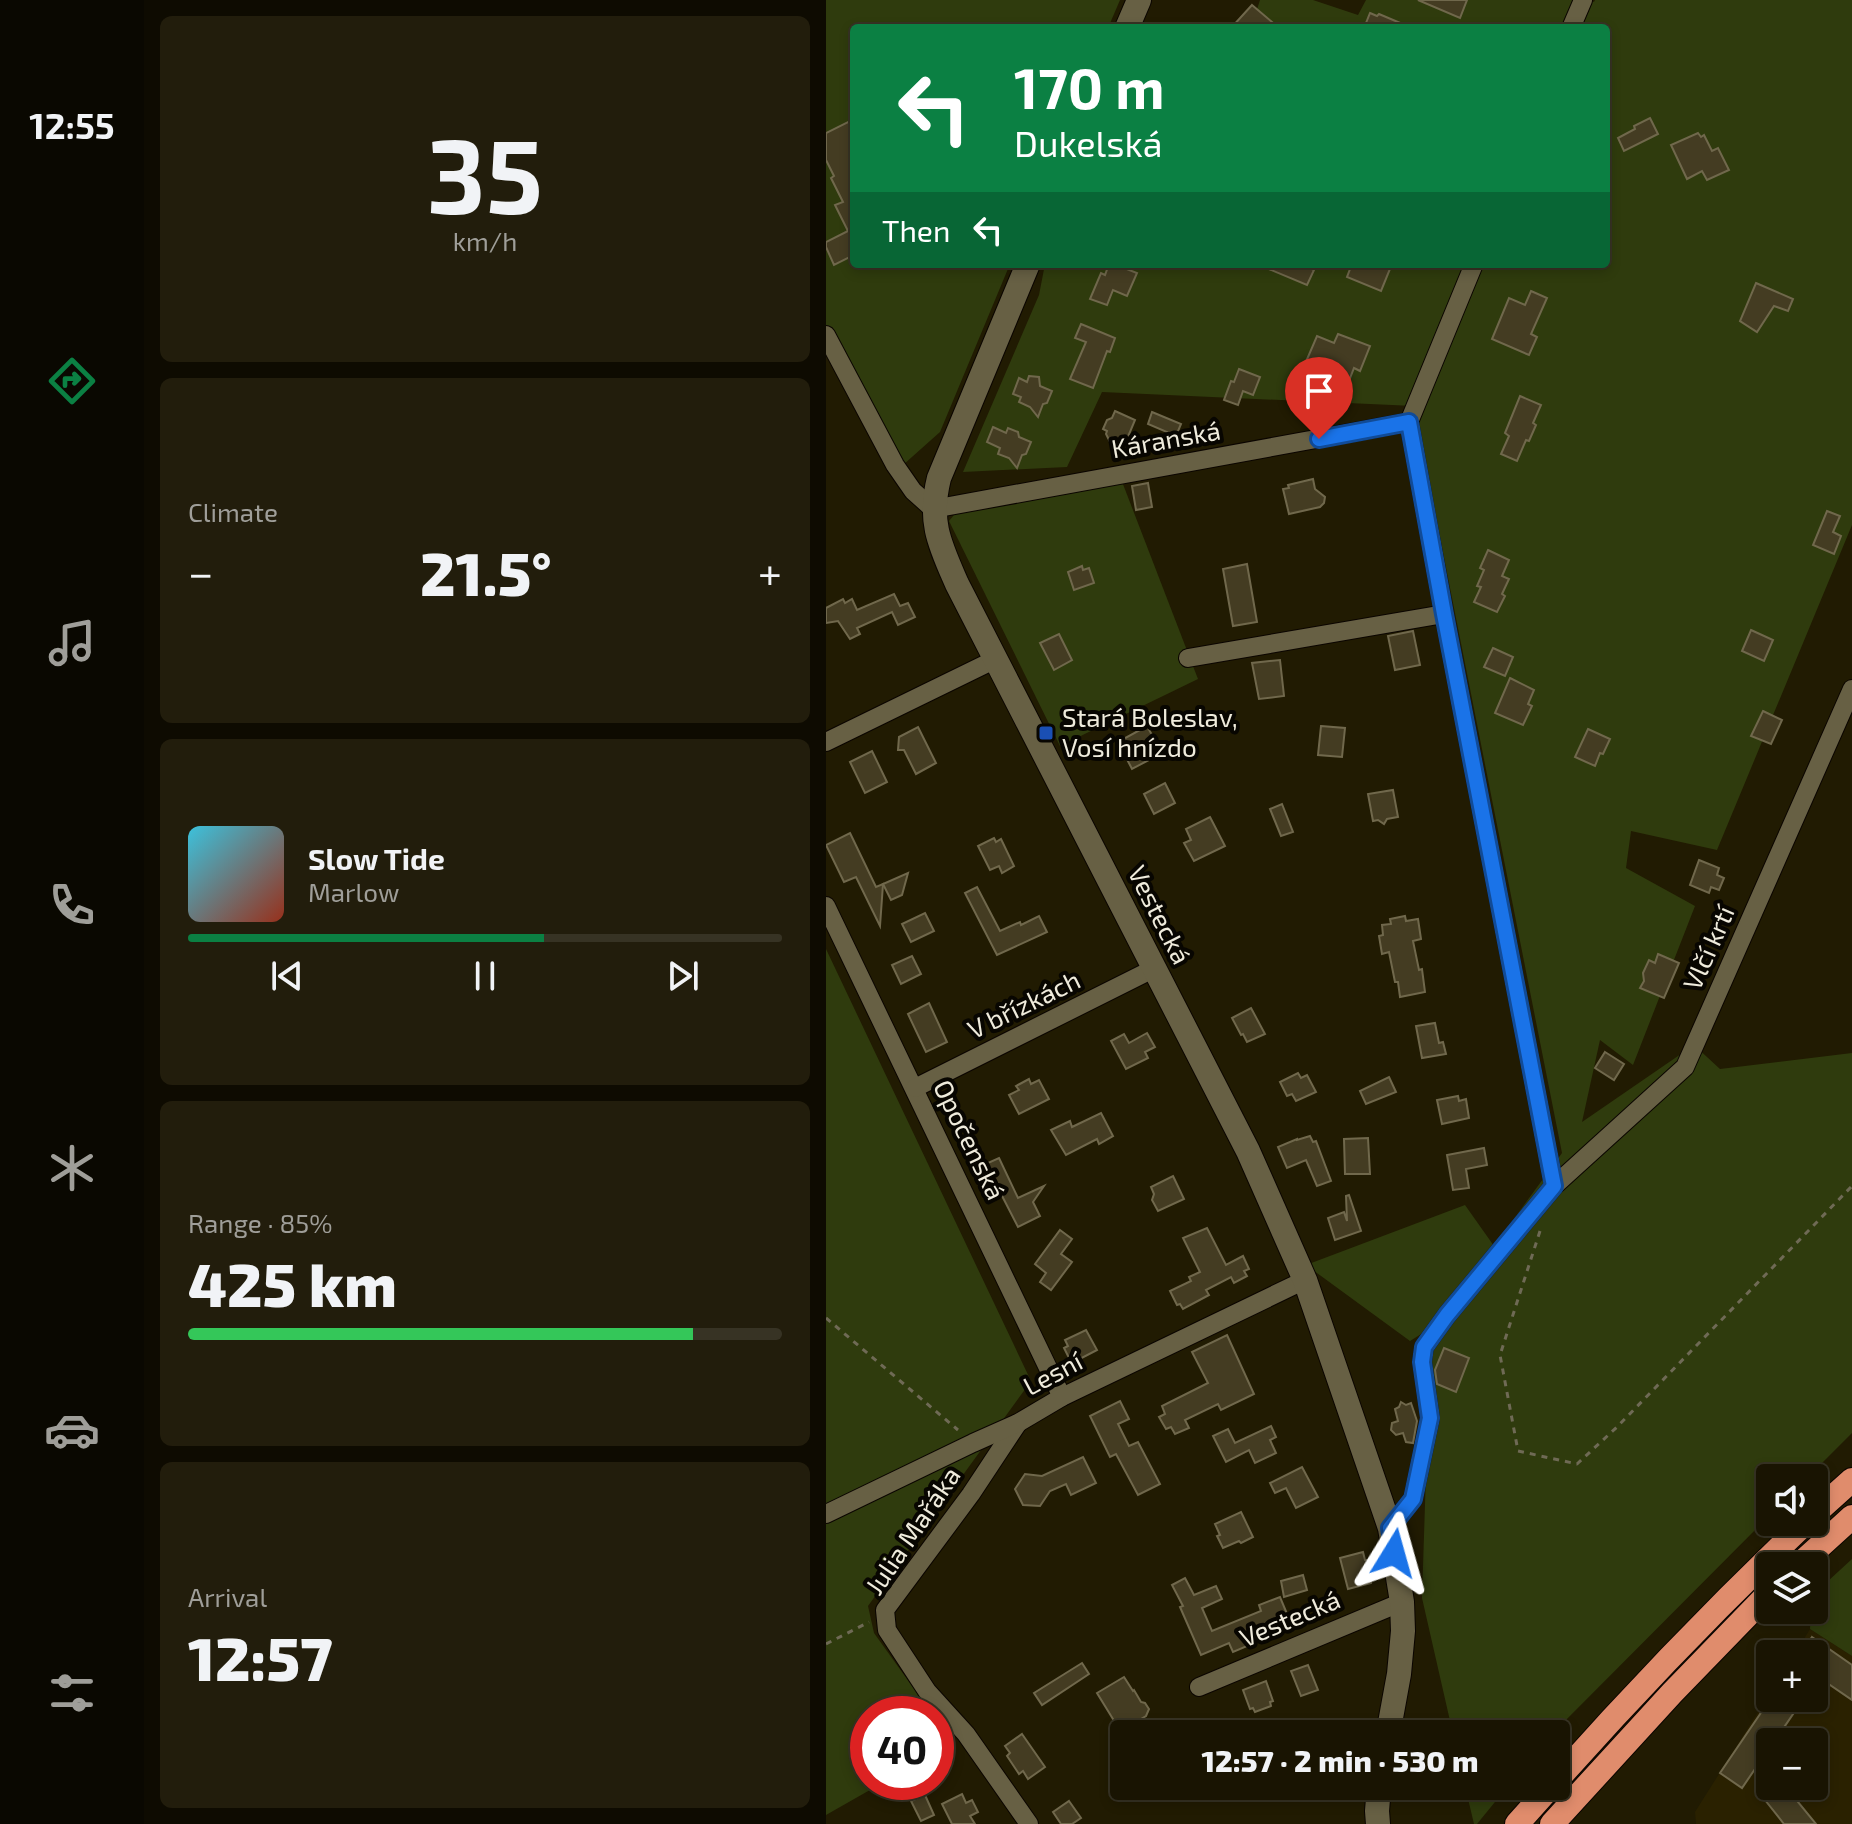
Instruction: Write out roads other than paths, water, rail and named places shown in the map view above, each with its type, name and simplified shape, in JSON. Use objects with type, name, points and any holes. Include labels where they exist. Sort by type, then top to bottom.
[{"type":"highway","points":[[1828,1501],[1852,1480]]},
{"type":"highway","points":[[1813,1552],[1852,1517]]},
{"type":"highway","points":[[1570,1765],[1655,1672],[1791,1536]]},
{"type":"highway","points":[[1552,1824],[1756,1607]]},
{"type":"highway","points":[[1517,1824],[1539,1800]]},
{"type":"street","points":[[1129,24],[1139,0]]},
{"type":"street","points":[[1573,24],[1583,0]]},
{"type":"street","name":"Vestecká","points":[[1026,268],[939,478],[933,509],[942,551],[1248,1151],[1305,1280],[1390,1528],[1402,1602],[1403,1631],[1391,1720]]},
{"type":"street","points":[[1472,268],[1409,422],[1554,1186]]},
{"type":"street","points":[[828,345],[895,465],[913,491],[933,509]]},
{"type":"street","name":"Káranská","points":[[933,509],[1409,422]]},
{"type":"street","points":[[1188,658],[1444,614]]},
{"type":"street","points":[[826,742],[996,659]]},
{"type":"street","name":"Vlčí krtí","points":[[1390,1528],[1413,1499],[1430,1418],[1422,1362],[1424,1347],[1554,1186],[1685,1067],[1852,689]]},
{"type":"street","name":"Opočenská","points":[[826,906],[1062,1397]]},
{"type":"street","name":"V břízkách","points":[[915,1088],[1155,968]]},
{"type":"street","name":"Lesní","points":[[826,1514],[1018,1423],[1062,1397],[1305,1280]]},
{"type":"street","name":"Julia Mařáka","points":[[1018,1423],[971,1494],[885,1610],[887,1630],[927,1691],[966,1734],[1029,1824]]},
{"type":"street","points":[[973,1443],[984,1454],[988,1467]]},
{"type":"street","name":"Vestecká","points":[[1199,1687],[1402,1602]]},
{"type":"street","points":[[1378,1800],[1378,1824]]},
{"type":"place","name":"Stará Boleslav, Vosí hnízdo","points":[[1046,733]]}]
